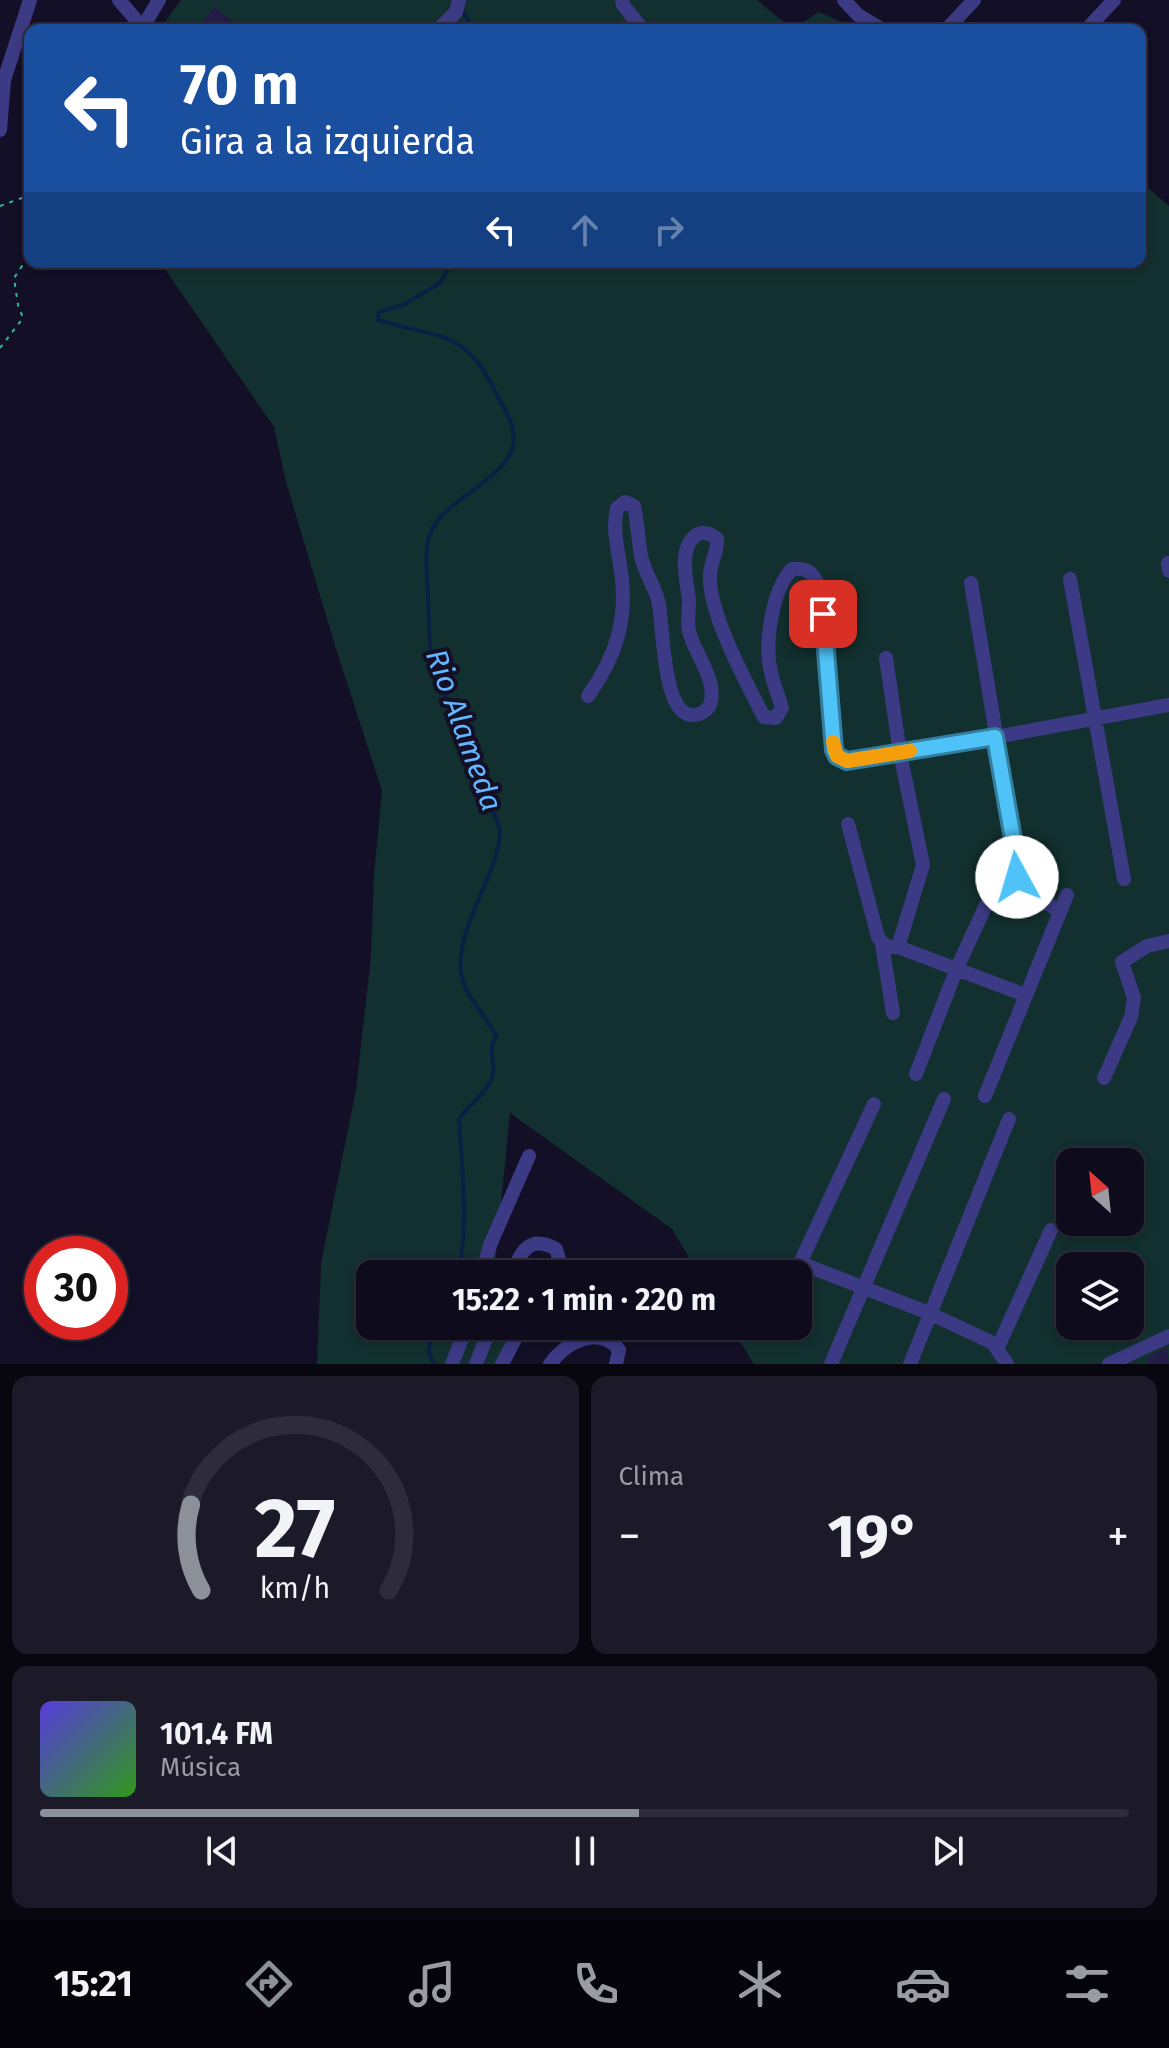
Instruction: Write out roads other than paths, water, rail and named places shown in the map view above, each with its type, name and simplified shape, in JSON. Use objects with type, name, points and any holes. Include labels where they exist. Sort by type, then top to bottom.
[{"type":"street","points":[[0,130],[4,80],[30,0]]},
{"type":"street","points":[[119,0],[139,24]]},
{"type":"street","points":[[144,24],[159,0]]},
{"type":"street","points":[[444,24],[456,12],[459,0]]},
{"type":"street","points":[[622,0],[638,24]]},
{"type":"street","points":[[844,0],[858,15],[873,24]]},
{"type":"street","points":[[952,24],[974,0]]},
{"type":"street","points":[[1092,24],[1114,0]]},
{"type":"street","points":[[588,696],[607,670],[621,627],[624,592],[614,520],[617,508],[625,502],[634,506],[643,563],[658,601],[669,686],[678,708],[685,714],[695,716],[706,711],[711,701],[709,681],[689,630],[685,562],[687,549],[699,533],[713,535],[717,539],[709,578],[717,611],[764,717],[776,718],[782,708],[770,669],[770,631],[777,593],[792,569],[803,568],[813,573],[820,589],[834,750],[837,756],[847,761],[1169,705]]},
{"type":"street","points":[[1070,579],[1124,879]]},
{"type":"street","points":[[916,1074],[957,968],[992,892],[1019,873],[971,583]]},
{"type":"street","points":[[886,658],[900,753],[923,865],[898,947]]},
{"type":"street","points":[[848,824],[882,944],[893,1013]]},
{"type":"street","points":[[1013,880],[1060,912]]},
{"type":"street","points":[[985,1096],[1067,895]]},
{"type":"street","points":[[1104,1078],[1131,1017],[1134,998],[1122,962],[1147,946],[1169,941]]},
{"type":"street","points":[[882,944],[957,968],[1025,995]]},
{"type":"street","points":[[831,1364],[944,1099]]},
{"type":"street","points":[[801,1260],[874,1104]]},
{"type":"street","points":[[910,1364],[1009,1119]]},
{"type":"street","points":[[486,1260],[529,1156]]},
{"type":"street","points":[[998,1347],[1051,1230]]},
{"type":"street","points":[[518,1260],[528,1246],[539,1243],[556,1249],[559,1260]]},
{"type":"street","points":[[812,1273],[863,1287],[929,1313],[998,1347],[1007,1364]]},
{"type":"street","points":[[550,1364],[572,1344],[600,1336],[613,1341],[619,1350],[616,1364]]},
{"type":"street","points":[[1109,1364],[1137,1358],[1169,1336]]},
{"type":"street","points":[[452,1364],[461,1340]]},
{"type":"street","points":[[476,1364],[485,1340]]},
{"type":"street","points":[[502,1364],[515,1340]]},
{"type":"waterway","name":"Rio Alameda","points":[[461,9],[471,24]]},
{"type":"waterway","name":"Rio Alameda","points":[[449,268],[440,283],[405,304],[379,312],[378,320],[435,335],[462,347],[486,374],[513,430],[513,446],[506,460],[495,473],[437,521],[430,534],[426,556],[433,665],[474,774],[498,823],[500,837],[461,954],[463,982],[496,1036],[492,1047],[491,1079],[459,1119],[464,1222],[460,1260]]},
{"type":"waterway","name":"Rio Alameda","points":[[430,1340],[429,1353],[434,1364]]}]
